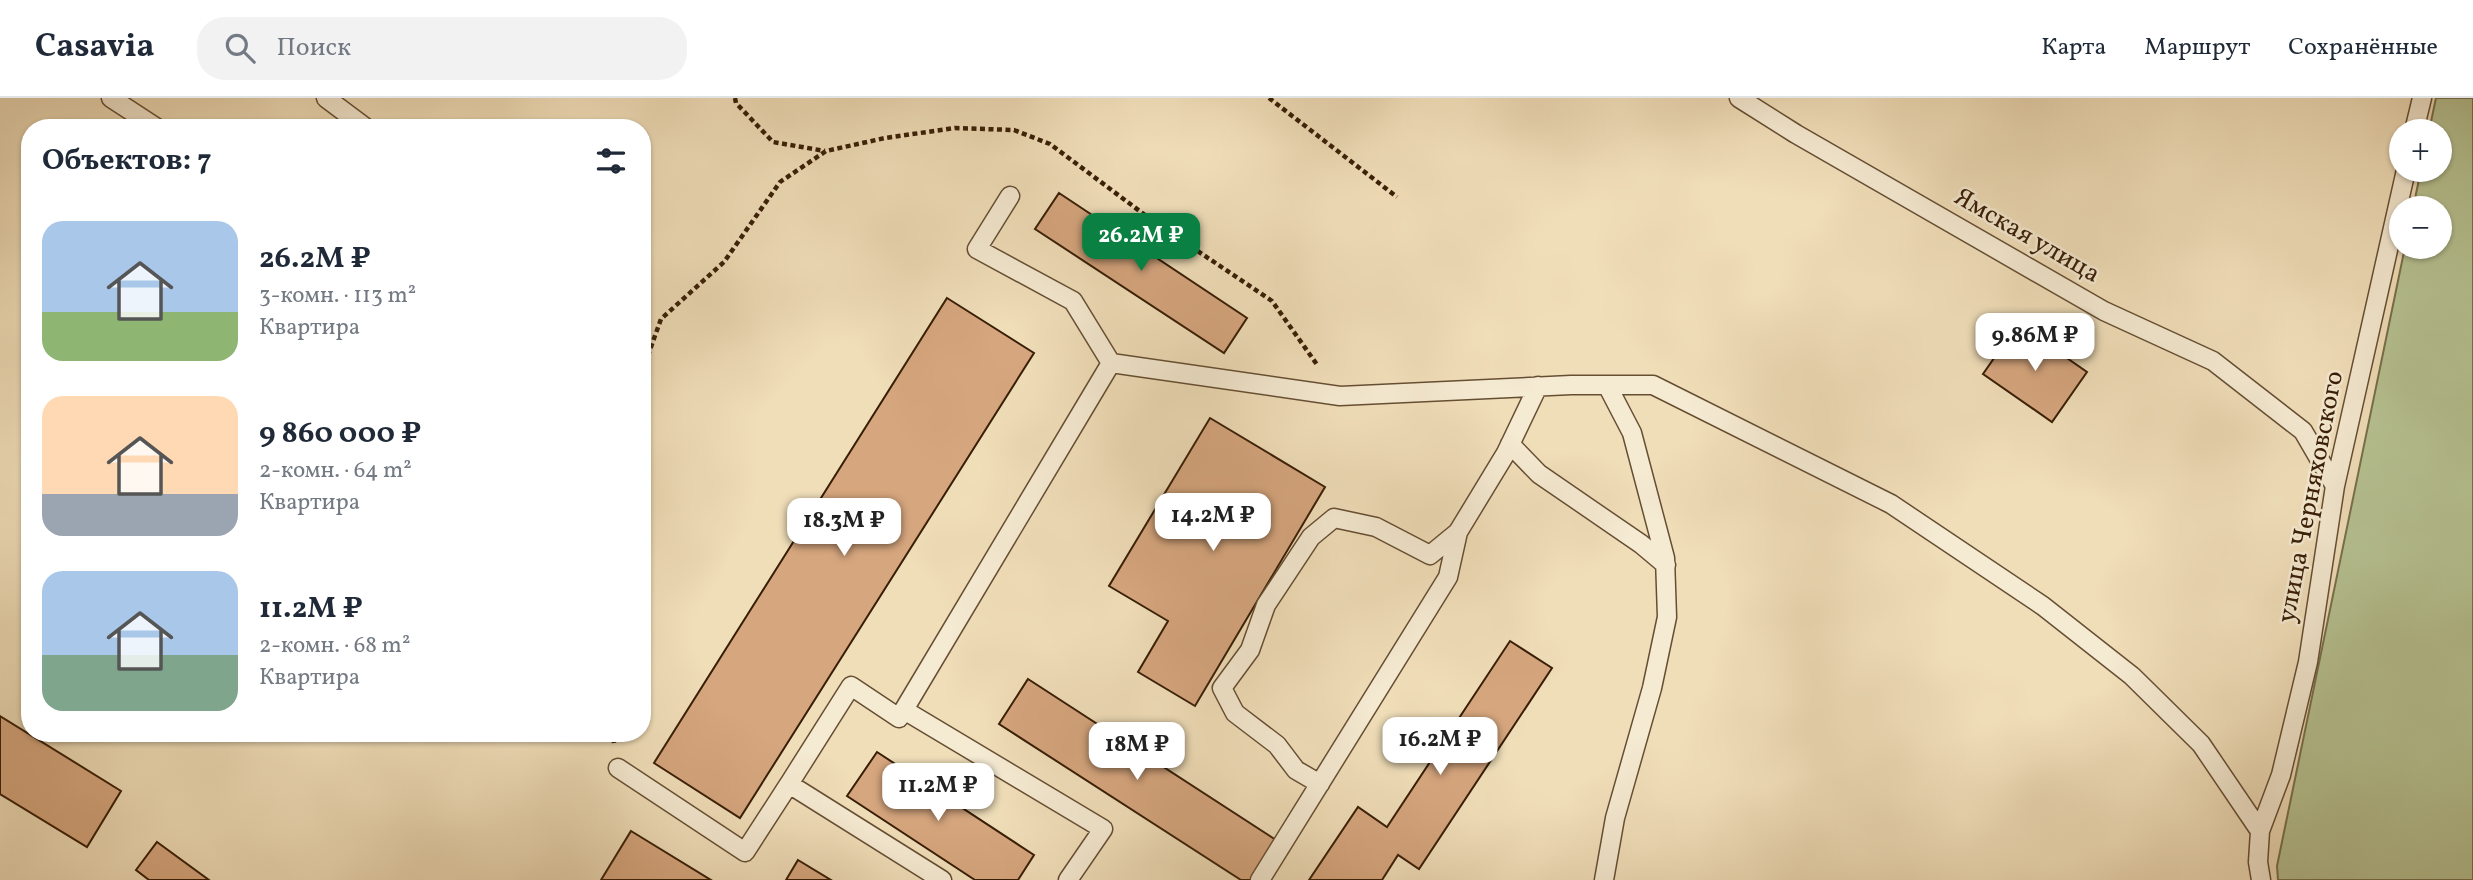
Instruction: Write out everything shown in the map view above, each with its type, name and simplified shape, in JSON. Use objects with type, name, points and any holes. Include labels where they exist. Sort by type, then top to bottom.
[{"type":"lane","points":[[111,98],[141,119]]},
{"type":"lane","points":[[326,98],[354,119]]},
{"type":"lane","name":"Ямская улица","points":[[1739,98],[1796,134],[2104,311],[2213,360],[2303,431],[2335,486]]},
{"type":"lane","points":[[2417,119],[2421,98]]},
{"type":"lane","name":"улица Черняховского","points":[[2261,880],[2258,862],[2260,831],[2281,775],[2308,662],[2335,486],[2403,182]]},
{"type":"lane","points":[[1010,196],[977,249],[1073,301],[1111,363]]},
{"type":"lane","points":[[1111,363],[1340,396],[1538,386],[1653,384],[1891,504],[2043,606],[2132,676],[2201,744],[2260,831]]},
{"type":"lane","points":[[618,768],[745,852],[851,686],[899,718],[1111,363]]},
{"type":"lane","points":[[1604,880],[1615,818],[1652,688],[1667,617],[1666,565],[1632,433],[1607,385]]},
{"type":"lane","points":[[1261,880],[1448,576],[1458,532],[1510,444],[1538,386]]},
{"type":"lane","points":[[1510,444],[1539,474],[1641,544],[1666,565]]},
{"type":"lane","points":[[1320,784],[1296,770],[1277,745],[1235,713],[1222,688],[1250,650],[1266,605],[1311,537],[1334,518],[1376,527],[1430,555],[1458,532]]},
{"type":"lane","points":[[904,710],[1103,829],[1068,880]]},
{"type":"lane","points":[[789,784],[942,880]]},
{"type":"path","points":[[735,98],[736,103],[773,142],[826,151]]},
{"type":"path","points":[[1269,98],[1397,197]]},
{"type":"green space","points":[[2436,98],[2473,98],[2473,880],[2278,880],[2277,866],[2403,259],[2452,259],[2452,196],[2416,196],[2418,182],[2452,182],[2452,119],[2432,119]]},
{"type":"building","points":[[1059,193],[1247,318],[1224,353],[1035,229]]},
{"type":"building","points":[[947,298],[1034,353],[740,818],[654,763]]},
{"type":"building","points":[[2018,324],[2087,372],[2052,422],[1983,374]]},
{"type":"building","points":[[1210,418],[1325,487],[1195,706],[1138,672],[1168,621],[1109,586]]},
{"type":"building","points":[[1510,641],[1552,668],[1419,869],[1398,855],[1382,880],[1309,880],[1358,807],[1387,827]]},
{"type":"building","points":[[1028,679],[1276,840],[1251,880],[1241,880],[999,724]]},
{"type":"building","points":[[0,716],[21,729],[21,742],[42,742],[121,791],[87,847],[0,794]]},
{"type":"building","points":[[877,752],[1034,855],[1018,880],[975,880],[847,796]]},
{"type":"building","points":[[631,831],[711,880],[601,880]]},
{"type":"building","points":[[157,842],[209,880],[149,880],[136,870]]},
{"type":"building","points":[[798,860],[831,880],[786,880]]}]
